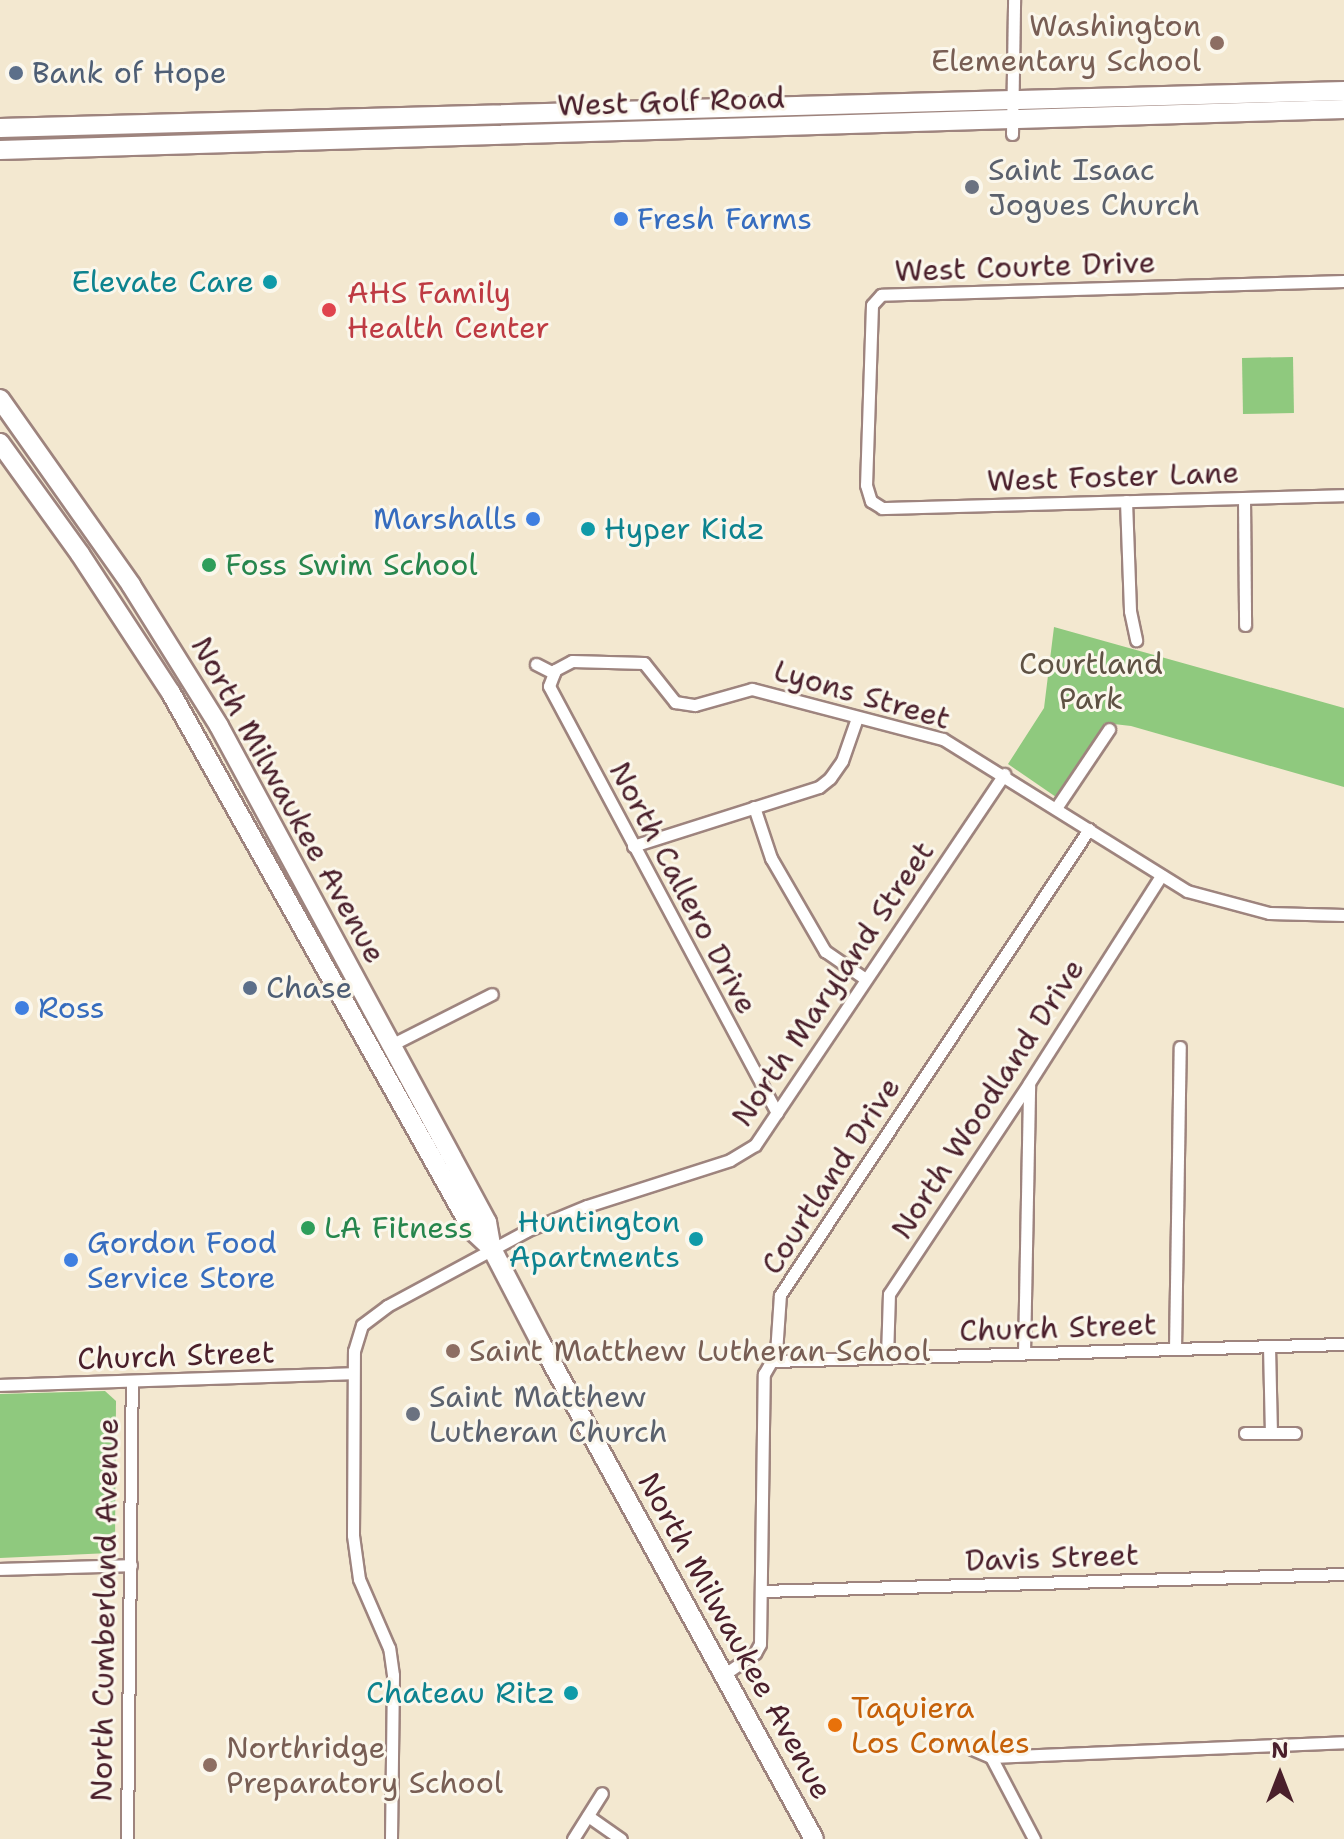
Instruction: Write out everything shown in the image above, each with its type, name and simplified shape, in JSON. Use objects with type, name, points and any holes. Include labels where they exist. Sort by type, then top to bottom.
[{"type":"main road","name":"West Golf Road","points":[[0,128],[1013,118],[1344,91]]},
{"type":"main road","name":"West Golf Road","points":[[0,150],[1344,109]]},
{"type":"main road","name":"North Milwaukee Avenue","points":[[0,399],[131,585],[191,679],[251,783],[381,1049]]},
{"type":"main road","name":"North Milwaukee Avenue","points":[[0,443],[88,566],[171,693],[487,1222],[492,1249],[814,1839]]},
{"type":"street","points":[[1013,118],[1014,0]]},
{"type":"street","name":"West Courte Drive","points":[[882,508],[871,501],[866,485],[872,305],[881,295],[1344,281]]},
{"type":"street","name":"West Foster Lane","points":[[882,508],[1344,495]]},
{"type":"street","points":[[1244,498],[1245,625]]},
{"type":"street","points":[[1126,501],[1130,611],[1136,640]]},
{"type":"street","name":"Lyons Street","points":[[554,673],[572,661],[644,663],[675,702],[695,705],[752,689],[943,739],[1004,774],[1187,891],[1247,909],[1287,915],[1344,915]]},
{"type":"street","points":[[536,664],[554,673]]},
{"type":"street","name":"North Callero Drive","points":[[554,673],[549,686],[777,1113]]},
{"type":"street","points":[[633,846],[819,787],[842,761],[857,718]]},
{"type":"street","points":[[1056,808],[1109,729]]},
{"type":"street","name":"North Maryland Street","points":[[391,1839],[393,1675],[389,1648],[359,1579],[352,1520],[356,1337],[373,1315],[492,1249],[565,1214],[739,1156],[755,1145],[864,978],[1004,774]]},
{"type":"street","points":[[754,807],[771,858],[825,951],[864,978]]},
{"type":"street","name":"Courtland Drive","points":[[725,1674],[755,1653],[760,1644],[764,1382],[765,1368],[773,1361],[780,1295],[1089,829]]},
{"type":"street","name":"North Woodland Drive","points":[[887,1357],[889,1294],[1161,876]]},
{"type":"street","points":[[381,1049],[492,994]]},
{"type":"street","points":[[1175,1349],[1180,1047]]},
{"type":"street","points":[[1024,1353],[1029,1083]]},
{"type":"street","name":"Church Street","points":[[773,1361],[1344,1344]]},
{"type":"street","points":[[1269,1346],[1271,1433]]},
{"type":"street","name":"Church Street","points":[[0,1385],[353,1373]]},
{"type":"street","name":"North Cumberland Avenue","points":[[127,1839],[132,1382]]},
{"type":"street","points":[[1245,1433],[1295,1433]]},
{"type":"street","points":[[0,1569],[131,1565]]},
{"type":"street","name":"Davis Street","points":[[762,1591],[1344,1574]]},
{"type":"street","points":[[972,1749],[991,1757],[1344,1742]]},
{"type":"street","points":[[991,1757],[1034,1839]]},
{"type":"street","points":[[573,1839],[602,1793]]},
{"type":"street","points":[[588,1816],[621,1839]]},
{"type":"green space","points":[[1293,357],[1294,413],[1243,414],[1242,358]]},
{"type":"green space","name":"Courtland Park","points":[[1054,627],[1344,708],[1344,787],[1131,726],[1105,723],[1056,797],[1008,764],[1044,708]]},
{"type":"green space","points":[[105,1391],[116,1401],[115,1544],[110,1553],[0,1558],[0,1394]]},
{"type":"place","name":"Washington Elementary School","points":[[1217,43]]},
{"type":"place","name":"Bank of Hope","points":[[16,73]]},
{"type":"place","name":"Saint Isaac Jogues Church","points":[[972,187]]},
{"type":"place","name":"Fresh Farms","points":[[621,219]]},
{"type":"place","name":"Elevate Care","points":[[270,282]]},
{"type":"place","name":"AHS Family Health Center","points":[[329,310]]},
{"type":"place","name":"Marshalls","points":[[533,519]]},
{"type":"place","name":"Hyper Kidz","points":[[588,529]]},
{"type":"place","name":"Foss Swim School","points":[[209,565]]},
{"type":"place","name":"Chase","points":[[250,988]]},
{"type":"place","name":"Ross","points":[[22,1008]]},
{"type":"place","name":"LA Fitness","points":[[308,1228]]},
{"type":"place","name":"Huntington Apartments","points":[[696,1239]]},
{"type":"place","name":"Gordon Food Service Store","points":[[71,1260]]},
{"type":"place","name":"Saint Matthew Lutheran School","points":[[453,1351]]},
{"type":"place","name":"Saint Matthew Lutheran Church","points":[[413,1414]]},
{"type":"place","name":"Chateau Ritz","points":[[571,1693]]},
{"type":"place","name":"Taquiera Los Comales","points":[[835,1725]]},
{"type":"place","name":"Northridge Preparatory School","points":[[210,1765]]}]
